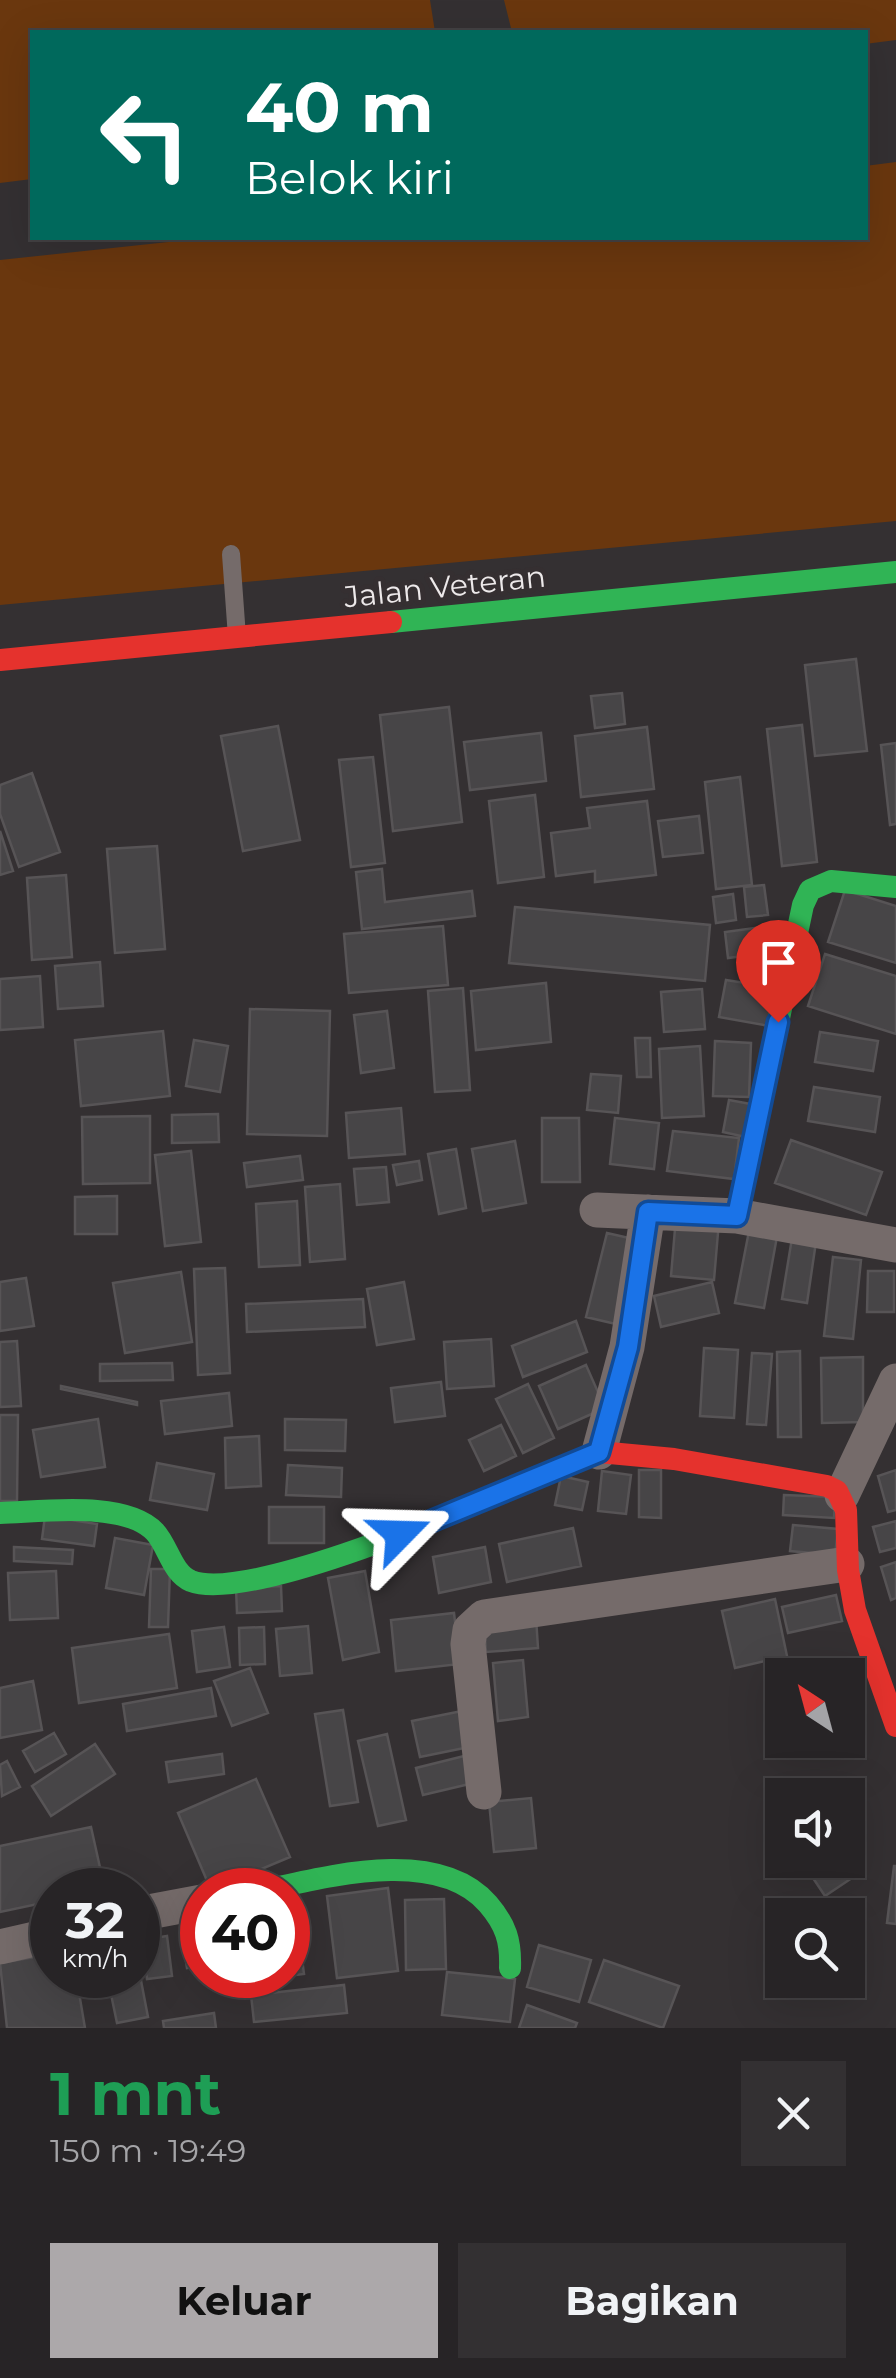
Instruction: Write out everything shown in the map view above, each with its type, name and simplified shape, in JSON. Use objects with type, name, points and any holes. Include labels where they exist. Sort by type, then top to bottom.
[{"type":"street","name":"Jalan Veteran","points":[[0,660],[896,572]]},
{"type":"street","points":[[737,1216],[803,905],[810,890],[831,881],[896,887]]},
{"type":"street","points":[[598,1210],[737,1216],[896,1245]]},
{"type":"street","points":[[599,1452],[628,1347],[648,1212]]},
{"type":"street","points":[[842,1495],[896,1381]]},
{"type":"street","points":[[0,1513],[100,1512],[135,1519],[153,1529],[184,1579],[210,1587],[336,1560],[599,1452],[674,1459],[827,1486],[842,1495],[846,1503],[847,1564],[857,1619],[896,1726]]},
{"type":"street","points":[[484,1792],[468,1644],[470,1630],[484,1617],[847,1564]]},
{"type":"street","points":[[310,1880],[359,1870],[434,1873],[475,1888],[509,1936],[510,1968]]},
{"type":"street","points":[[0,1947],[30,1940]]},
{"type":"lane","points":[[231,554],[238,637]]},
{"type":"shaded area","points":[[0,0],[430,0],[435,30],[30,30],[30,179],[0,183]]},
{"type":"shaded area","points":[[504,0],[896,0],[896,40],[868,44],[868,30],[512,30]]},
{"type":"shaded area","points":[[896,162],[896,521],[0,605],[0,260],[187,240],[868,240],[868,166]]},
{"type":"building","points":[[856,659],[867,751],[815,756],[805,665]]},
{"type":"building","points":[[622,693],[625,724],[595,728],[591,696]]},
{"type":"building","points":[[449,707],[462,822],[393,831],[380,715]]},
{"type":"building","points":[[802,725],[817,862],[782,866],[767,729]]},
{"type":"building","points":[[278,726],[300,840],[243,851],[221,736]]},
{"type":"building","points":[[647,727],[654,789],[581,797],[575,736]]},
{"type":"building","points":[[541,733],[546,781],[470,790],[464,742]]},
{"type":"building","points":[[896,743],[896,824],[890,825],[881,745]]},
{"type":"building","points":[[373,757],[385,863],[351,867],[339,760]]},
{"type":"building","points":[[32,773],[60,852],[19,867],[0,814],[0,785]]},
{"type":"building","points":[[740,777],[752,885],[716,889],[705,782]]},
{"type":"building","points":[[535,795],[544,877],[498,883],[489,801]]},
{"type":"building","points":[[647,801],[656,875],[595,882],[595,871],[556,876],[551,833],[590,828],[587,808]]},
{"type":"building","points":[[699,816],[703,853],[663,857],[658,821]]},
{"type":"building","points":[[0,831],[13,871],[0,875]]},
{"type":"building","points":[[157,846],[165,949],[115,953],[107,849]]},
{"type":"building","points":[[382,869],[385,902],[472,891],[475,916],[362,929],[356,872]]},
{"type":"building","points":[[66,875],[72,957],[32,960],[27,878]]},
{"type":"building","points":[[764,885],[768,915],[747,917],[744,887]]},
{"type":"building","points":[[845,890],[896,906],[896,963],[828,942]]},
{"type":"building","points":[[733,894],[736,920],[716,923],[713,897]]},
{"type":"building","points":[[515,907],[710,925],[705,981],[509,963]]},
{"type":"building","points":[[443,926],[448,985],[349,993],[344,934]]},
{"type":"building","points":[[763,927],[766,953],[728,958],[725,932]]},
{"type":"building","points":[[825,954],[896,976],[896,1034],[808,1006]]},
{"type":"building","points":[[100,962],[103,1006],[58,1009],[55,966]]},
{"type":"building","points":[[40,976],[43,1027],[0,1030],[0,979]]},
{"type":"building","points":[[726,980],[776,988],[769,1026],[719,1017]]},
{"type":"building","points":[[546,983],[551,1042],[476,1050],[471,991]]},
{"type":"building","points":[[463,988],[470,1090],[435,1092],[428,991]]},
{"type":"building","points":[[702,989],[705,1029],[664,1032],[661,992]]},
{"type":"building","points":[[250,1009],[330,1011],[327,1136],[247,1134]]},
{"type":"building","points":[[387,1011],[394,1068],[361,1073],[354,1015]]},
{"type":"building","points":[[163,1031],[170,1096],[81,1106],[75,1040]]},
{"type":"building","points":[[820,1032],[878,1041],[873,1071],[815,1062]]},
{"type":"building","points":[[635,1038],[650,1038],[651,1077],[637,1077]]},
{"type":"building","points":[[194,1040],[228,1046],[220,1092],[186,1086]]},
{"type":"building","points":[[715,1041],[751,1043],[749,1097],[713,1096]]},
{"type":"building","points":[[700,1046],[704,1116],[662,1118],[659,1049]]},
{"type":"building","points":[[591,1074],[621,1076],[618,1113],[587,1110]]},
{"type":"building","points":[[814,1087],[880,1097],[875,1132],[808,1121]]},
{"type":"building","points":[[729,1100],[756,1105],[750,1138],[723,1132]]},
{"type":"building","points":[[401,1108],[405,1154],[349,1158],[346,1113]]},
{"type":"building","points":[[218,1114],[219,1142],[172,1143],[172,1115]]},
{"type":"building","points":[[150,1116],[150,1183],[83,1184],[82,1117]]},
{"type":"building","points":[[542,1118],[579,1118],[580,1182],[542,1182]]},
{"type":"building","points":[[615,1118],[659,1123],[654,1169],[610,1164]]},
{"type":"building","points":[[673,1131],[739,1138],[734,1179],[667,1171]]},
{"type":"building","points":[[791,1140],[882,1172],[866,1215],[775,1183]]},
{"type":"building","points":[[515,1141],[526,1203],[483,1211],[472,1149]]},
{"type":"building","points":[[456,1149],[466,1208],[439,1214],[428,1154]]},
{"type":"building","points":[[191,1151],[201,1242],[165,1246],[155,1155]]},
{"type":"building","points":[[300,1156],[303,1180],[247,1187],[244,1163]]},
{"type":"building","points":[[419,1161],[422,1180],[397,1185],[393,1165]]},
{"type":"building","points":[[386,1167],[389,1202],[357,1205],[354,1169]]},
{"type":"building","points":[[340,1184],[345,1259],[310,1262],[305,1187]]},
{"type":"building","points":[[117,1196],[117,1234],[75,1234],[75,1197]]},
{"type":"building","points":[[297,1201],[300,1265],[259,1267],[256,1204]]},
{"type":"building","points":[[676,1217],[719,1221],[714,1280],[671,1276]]},
{"type":"building","points":[[750,1226],[778,1231],[764,1308],[735,1303]]},
{"type":"building","points":[[793,1232],[817,1235],[807,1303],[782,1299]]},
{"type":"building","points":[[607,1233],[642,1241],[620,1325],[586,1317]]},
{"type":"building","points":[[833,1257],[861,1260],[853,1339],[824,1336]]},
{"type":"building","points":[[225,1268],[230,1373],[198,1375],[194,1269]]},
{"type":"building","points":[[868,1271],[894,1271],[894,1312],[867,1312]]},
{"type":"building","points":[[181,1272],[192,1342],[125,1353],[113,1283]]},
{"type":"building","points":[[26,1278],[34,1326],[0,1331],[0,1282]]},
{"type":"building","points":[[404,1282],[414,1339],[377,1345],[367,1289]]},
{"type":"building","points":[[712,1282],[719,1313],[661,1327],[654,1296]]},
{"type":"building","points":[[363,1299],[365,1327],[247,1332],[246,1304]]},
{"type":"building","points":[[576,1321],[587,1352],[523,1377],[512,1346]]},
{"type":"building","points":[[491,1339],[494,1386],[447,1389],[444,1342]]},
{"type":"building","points":[[17,1341],[21,1406],[0,1407],[0,1342]]},
{"type":"building","points":[[704,1348],[738,1350],[734,1418],[700,1416]]},
{"type":"building","points":[[800,1351],[801,1437],[778,1437],[777,1352]]},
{"type":"building","points":[[752,1353],[772,1354],[766,1425],[747,1424]]},
{"type":"building","points":[[863,1357],[863,1422],[822,1423],[821,1358]]},
{"type":"building","points":[[172,1363],[173,1380],[100,1381],[100,1364]]},
{"type":"building","points":[[586,1365],[605,1408],[558,1429],[539,1386]]},
{"type":"building","points":[[441,1382],[445,1416],[395,1422],[391,1388]]},
{"type":"building","points":[[528,1384],[554,1438],[523,1453],[496,1399]]},
{"type":"building","points":[[61,1389],[137,1402],[137,1405]]},
{"type":"building","points":[[229,1393],[232,1426],[165,1434],[161,1401]]},
{"type":"building","points":[[0,1415],[18,1415],[17,1501],[0,1501]]},
{"type":"building","points":[[98,1419],[105,1467],[41,1477],[33,1430]]},
{"type":"building","points":[[285,1419],[346,1420],[345,1451],[285,1450]]},
{"type":"building","points":[[501,1425],[516,1456],[484,1471],[469,1440]]},
{"type":"building","points":[[259,1436],[261,1486],[226,1488],[225,1438]]},
{"type":"building","points":[[157,1463],[214,1474],[207,1510],[150,1500]]},
{"type":"building","points":[[288,1465],[342,1468],[341,1497],[286,1495]]},
{"type":"building","points":[[639,1470],[661,1470],[661,1518],[639,1517]]},
{"type":"building","points":[[896,1470],[896,1510],[888,1512],[878,1476]]},
{"type":"building","points":[[602,1471],[631,1475],[626,1514],[598,1511]]},
{"type":"building","points":[[561,1476],[588,1482],[582,1510],[555,1505]]},
{"type":"building","points":[[784,1495],[835,1497],[834,1518],[783,1515]]},
{"type":"building","points":[[269,1507],[324,1507],[324,1543],[269,1543]]},
{"type":"building","points":[[45,1516],[97,1524],[94,1546],[42,1539]]},
{"type":"building","points":[[896,1521],[896,1548],[880,1552],[873,1527]]},
{"type":"building","points":[[793,1525],[838,1529],[835,1555],[790,1551]]},
{"type":"building","points":[[573,1528],[581,1566],[507,1582],[499,1544]]},
{"type":"building","points":[[115,1538],[153,1545],[144,1595],[106,1588]]},
{"type":"building","points":[[14,1547],[73,1550],[72,1564],[14,1561]]},
{"type":"building","points":[[485,1547],[491,1582],[439,1593],[433,1557]]},
{"type":"building","points":[[896,1562],[896,1598],[891,1600],[881,1567]]},
{"type":"building","points":[[151,1569],[170,1569],[168,1627],[149,1627]]},
{"type":"building","points":[[56,1571],[58,1618],[10,1620],[8,1573]]},
{"type":"building","points":[[365,1571],[379,1652],[343,1660],[328,1578]]},
{"type":"building","points":[[281,1586],[282,1611],[237,1613],[236,1588]]},
{"type":"building","points":[[836,1595],[842,1621],[788,1633],[782,1607]]},
{"type":"building","points":[[775,1599],[787,1656],[735,1668],[722,1611]]},
{"type":"building","points":[[454,1613],[460,1664],[396,1671],[391,1620]]},
{"type":"building","points":[[536,1617],[538,1648],[486,1652],[484,1621]]},
{"type":"building","points":[[308,1626],[312,1673],[280,1676],[276,1629]]},
{"type":"building","points":[[224,1627],[230,1667],[197,1672],[192,1631]]},
{"type":"building","points":[[264,1627],[265,1664],[240,1665],[239,1628]]},
{"type":"building","points":[[169,1634],[177,1688],[79,1703],[72,1648]]},
{"type":"building","points":[[523,1660],[528,1717],[498,1721],[493,1663]]},
{"type":"building","points":[[250,1668],[268,1713],[232,1726],[214,1681]]},
{"type":"building","points":[[33,1681],[42,1730],[0,1738],[0,1688]]},
{"type":"building","points":[[211,1688],[216,1716],[127,1731],[123,1704]]},
{"type":"building","points":[[343,1710],[358,1802],[330,1806],[315,1714]]},
{"type":"building","points":[[467,1710],[474,1746],[420,1757],[412,1721]]},
{"type":"building","points":[[54,1733],[66,1754],[35,1772],[23,1751]]},
{"type":"building","points":[[387,1734],[406,1820],[378,1826],[358,1741]]},
{"type":"building","points":[[95,1744],[115,1774],[51,1816],[32,1786]]},
{"type":"building","points":[[476,1753],[482,1781],[423,1795],[416,1768]]},
{"type":"building","points":[[222,1754],[224,1774],[169,1782],[166,1762]]},
{"type":"building","points":[[7,1761],[20,1787],[2,1796],[0,1765]]},
{"type":"building","points":[[256,1779],[290,1857],[264,1868],[202,1868],[178,1813]]},
{"type":"building","points":[[531,1798],[536,1848],[494,1852],[489,1802]]},
{"type":"building","points":[[91,1827],[100,1868],[30,1868],[30,1906],[0,1912],[0,1846]]},
{"type":"building","points":[[896,1866],[896,1924],[887,1923]]},
{"type":"building","points":[[813,1878],[852,1878],[825,1896]]},
{"type":"building","points":[[388,1888],[398,1971],[337,1978],[327,1896]]},
{"type":"building","points":[[444,1899],[446,1969],[406,1970],[405,1900]]},
{"type":"building","points":[[167,1936],[172,1976],[160,1977],[160,1937]]},
{"type":"building","points":[[539,1945],[591,1960],[579,2002],[527,1987]]},
{"type":"building","points":[[30,1958],[30,1998],[80,1998],[85,2028],[7,2028],[0,1963]]},
{"type":"building","points":[[604,1960],[679,1986],[663,2028],[589,2002]]},
{"type":"building","points":[[447,1972],[515,1979],[510,2022],[442,2015]]},
{"type":"building","points":[[344,1985],[347,2013],[254,2022],[251,1998],[310,1998],[310,1989]]},
{"type":"building","points":[[112,1998],[144,1998],[148,2017],[117,2023]]},
{"type":"building","points":[[527,2005],[577,2023],[575,2028],[519,2028]]},
{"type":"building","points":[[214,2013],[216,2028],[164,2028],[163,2021]]},
{"type":"traffic: fast","points":[[391,622],[896,572]]},
{"type":"traffic: fast","points":[[737,1216],[803,905],[810,890],[831,881],[896,887]]},
{"type":"traffic: fast","points":[[0,1513],[82,1510],[124,1515],[155,1532],[185,1577],[210,1584],[235,1583],[296,1569],[403,1533]]},
{"type":"traffic: fast","points":[[310,1880],[382,1870],[413,1871],[467,1886],[488,1904],[503,1926],[510,1968]]},
{"type":"traffic: jam","points":[[0,660],[391,622]]},
{"type":"traffic: jam","points":[[403,1533],[599,1452],[674,1459],[827,1486],[837,1491],[846,1510],[848,1570],[855,1610],[896,1726]]},
{"type":"route","points":[[400,1534],[599,1452],[628,1347],[648,1212],[737,1216],[778,1022]]}]
